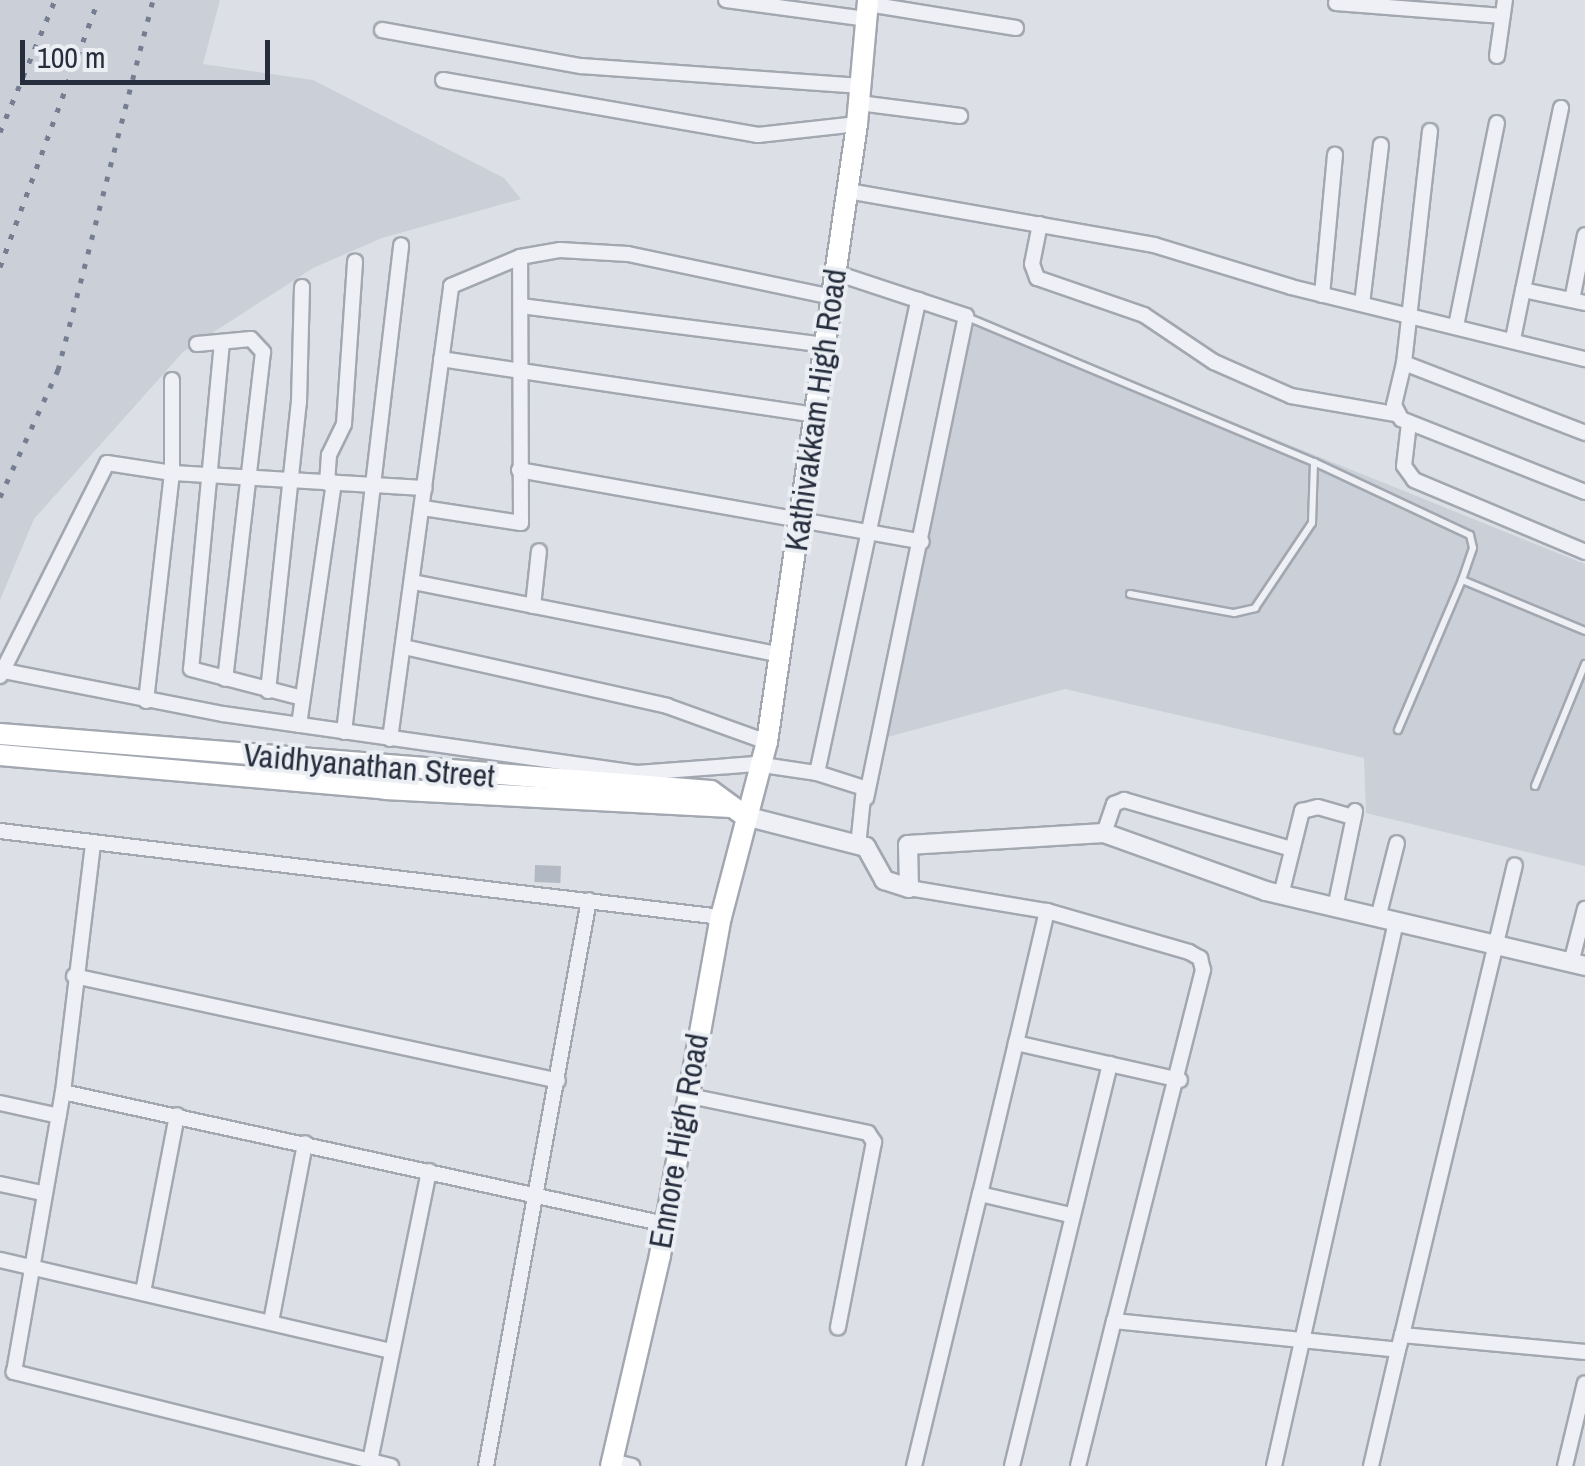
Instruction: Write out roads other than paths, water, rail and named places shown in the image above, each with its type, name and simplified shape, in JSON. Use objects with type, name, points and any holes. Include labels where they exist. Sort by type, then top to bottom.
[{"type":"main road","name":"Kathivakkam High Road","points":[[738,812],[767,742],[848,191],[867,8]]},
{"type":"main road","name":"Vaidhyanathan Street","points":[[0,734],[711,791],[738,812]]},
{"type":"main road","name":"Vaidhyanathan Street","points":[[0,756],[385,789],[738,812]]},
{"type":"main road","name":"Ennore High Road","points":[[618,1464],[738,812]]},
{"type":"street","points":[[726,0],[867,8],[1016,28]]},
{"type":"street","points":[[1336,3],[1504,8],[1497,56]]},
{"type":"street","points":[[382,30],[581,66],[960,116]]},
{"type":"street","points":[[444,80],[758,135],[859,104]]},
{"type":"street","points":[[1512,339],[1560,108]]},
{"type":"street","points":[[1456,326],[1497,123]]},
{"type":"street","points":[[1395,414],[1430,131]]},
{"type":"street","points":[[1362,304],[1381,145]]},
{"type":"street","points":[[1322,295],[1336,155]]},
{"type":"street","points":[[848,191],[1154,245],[1322,295],[1585,359]]},
{"type":"street","points":[[1040,224],[1032,264],[1037,278],[1144,316],[1214,362],[1291,396],[1395,414],[1585,492]]},
{"type":"street","points":[[1523,290],[1578,302],[1585,235]]},
{"type":"street","points":[[344,732],[401,246]]},
{"type":"street","points":[[390,738],[451,286],[520,257],[560,250],[628,254],[832,297]]},
{"type":"street","points":[[423,508],[516,525],[522,519],[520,257]]},
{"type":"street","points":[[298,725],[331,483],[329,454],[344,424],[355,261]]},
{"type":"street","points":[[836,273],[966,316],[858,846]]},
{"type":"street","points":[[268,691],[292,480],[304,331],[302,287]]},
{"type":"street","points":[[818,773],[918,300]]},
{"type":"street","points":[[521,306],[826,345]]},
{"type":"street","points":[[222,342],[191,670],[302,698]]},
{"type":"street","points":[[197,344],[261,343],[250,478],[225,679]]},
{"type":"street","points":[[441,358],[815,415]]},
{"type":"street","points":[[1404,363],[1585,432]]},
{"type":"street","points":[[146,701],[172,473],[172,380]]},
{"type":"street","points":[[1408,422],[1404,466],[1414,480],[1585,552]]},
{"type":"street","points":[[425,488],[208,476],[107,463],[2,673],[298,725],[637,773],[756,764],[855,782],[866,798]]},
{"type":"street","points":[[519,470],[922,542]]},
{"type":"street","points":[[532,606],[539,551]]},
{"type":"street","points":[[414,582],[780,655]]},
{"type":"street","points":[[404,648],[667,706],[767,742]]},
{"type":"street","points":[[1104,833],[1114,804],[1124,800],[1292,849]]},
{"type":"street","points":[[1280,895],[1302,812],[1309,807],[1355,812],[1336,908]]},
{"type":"street","points":[[738,812],[866,847],[884,880],[909,888],[1048,911],[1200,958],[1180,1080],[1078,1466]]},
{"type":"street","points":[[0,831],[721,917]]},
{"type":"street","points":[[909,888],[908,845],[1104,833],[1280,895],[1578,964],[1585,909]]},
{"type":"street","points":[[92,842],[63,1092],[42,1193],[33,1266],[7,1371],[369,1464],[391,1466]]},
{"type":"street","points":[[1274,1466],[1387,920],[1397,843]]},
{"type":"street","points":[[1371,1466],[1515,864]]},
{"type":"street","points":[[486,1466],[539,1195],[589,900]]},
{"type":"street","points":[[914,1466],[1048,911]]},
{"type":"street","points":[[74,976],[558,1080]]},
{"type":"street","points":[[1016,1043],[1180,1080]]},
{"type":"street","points":[[1012,1466],[1110,1064]]},
{"type":"street","points":[[63,1092],[665,1224]]},
{"type":"street","points":[[685,1095],[868,1133],[874,1142],[838,1328]]},
{"type":"street","points":[[0,1103],[59,1116]]},
{"type":"street","points":[[143,1292],[177,1115]]},
{"type":"street","points":[[271,1322],[305,1143]]},
{"type":"street","points":[[369,1464],[429,1170]]},
{"type":"street","points":[[0,1184],[42,1193]]},
{"type":"street","points":[[980,1194],[1070,1216]]},
{"type":"street","points":[[0,1260],[392,1351]]},
{"type":"street","points":[[1114,1321],[1303,1340],[1585,1352]]},
{"type":"street","points":[[1565,1466],[1585,1383]]},
{"type":"lane","points":[[966,316],[1314,462],[1470,535],[1474,548],[1398,730]]},
{"type":"lane","points":[[1130,594],[1234,613],[1255,608],[1312,523],[1314,462]]},
{"type":"lane","points":[[1462,580],[1585,631]]},
{"type":"lane","points":[[1534,786],[1585,664]]},
{"type":"railway","points":[[0,132],[55,0]]},
{"type":"railway","points":[[0,267],[98,0]]},
{"type":"railway","points":[[0,497],[58,370],[153,0]]}]
